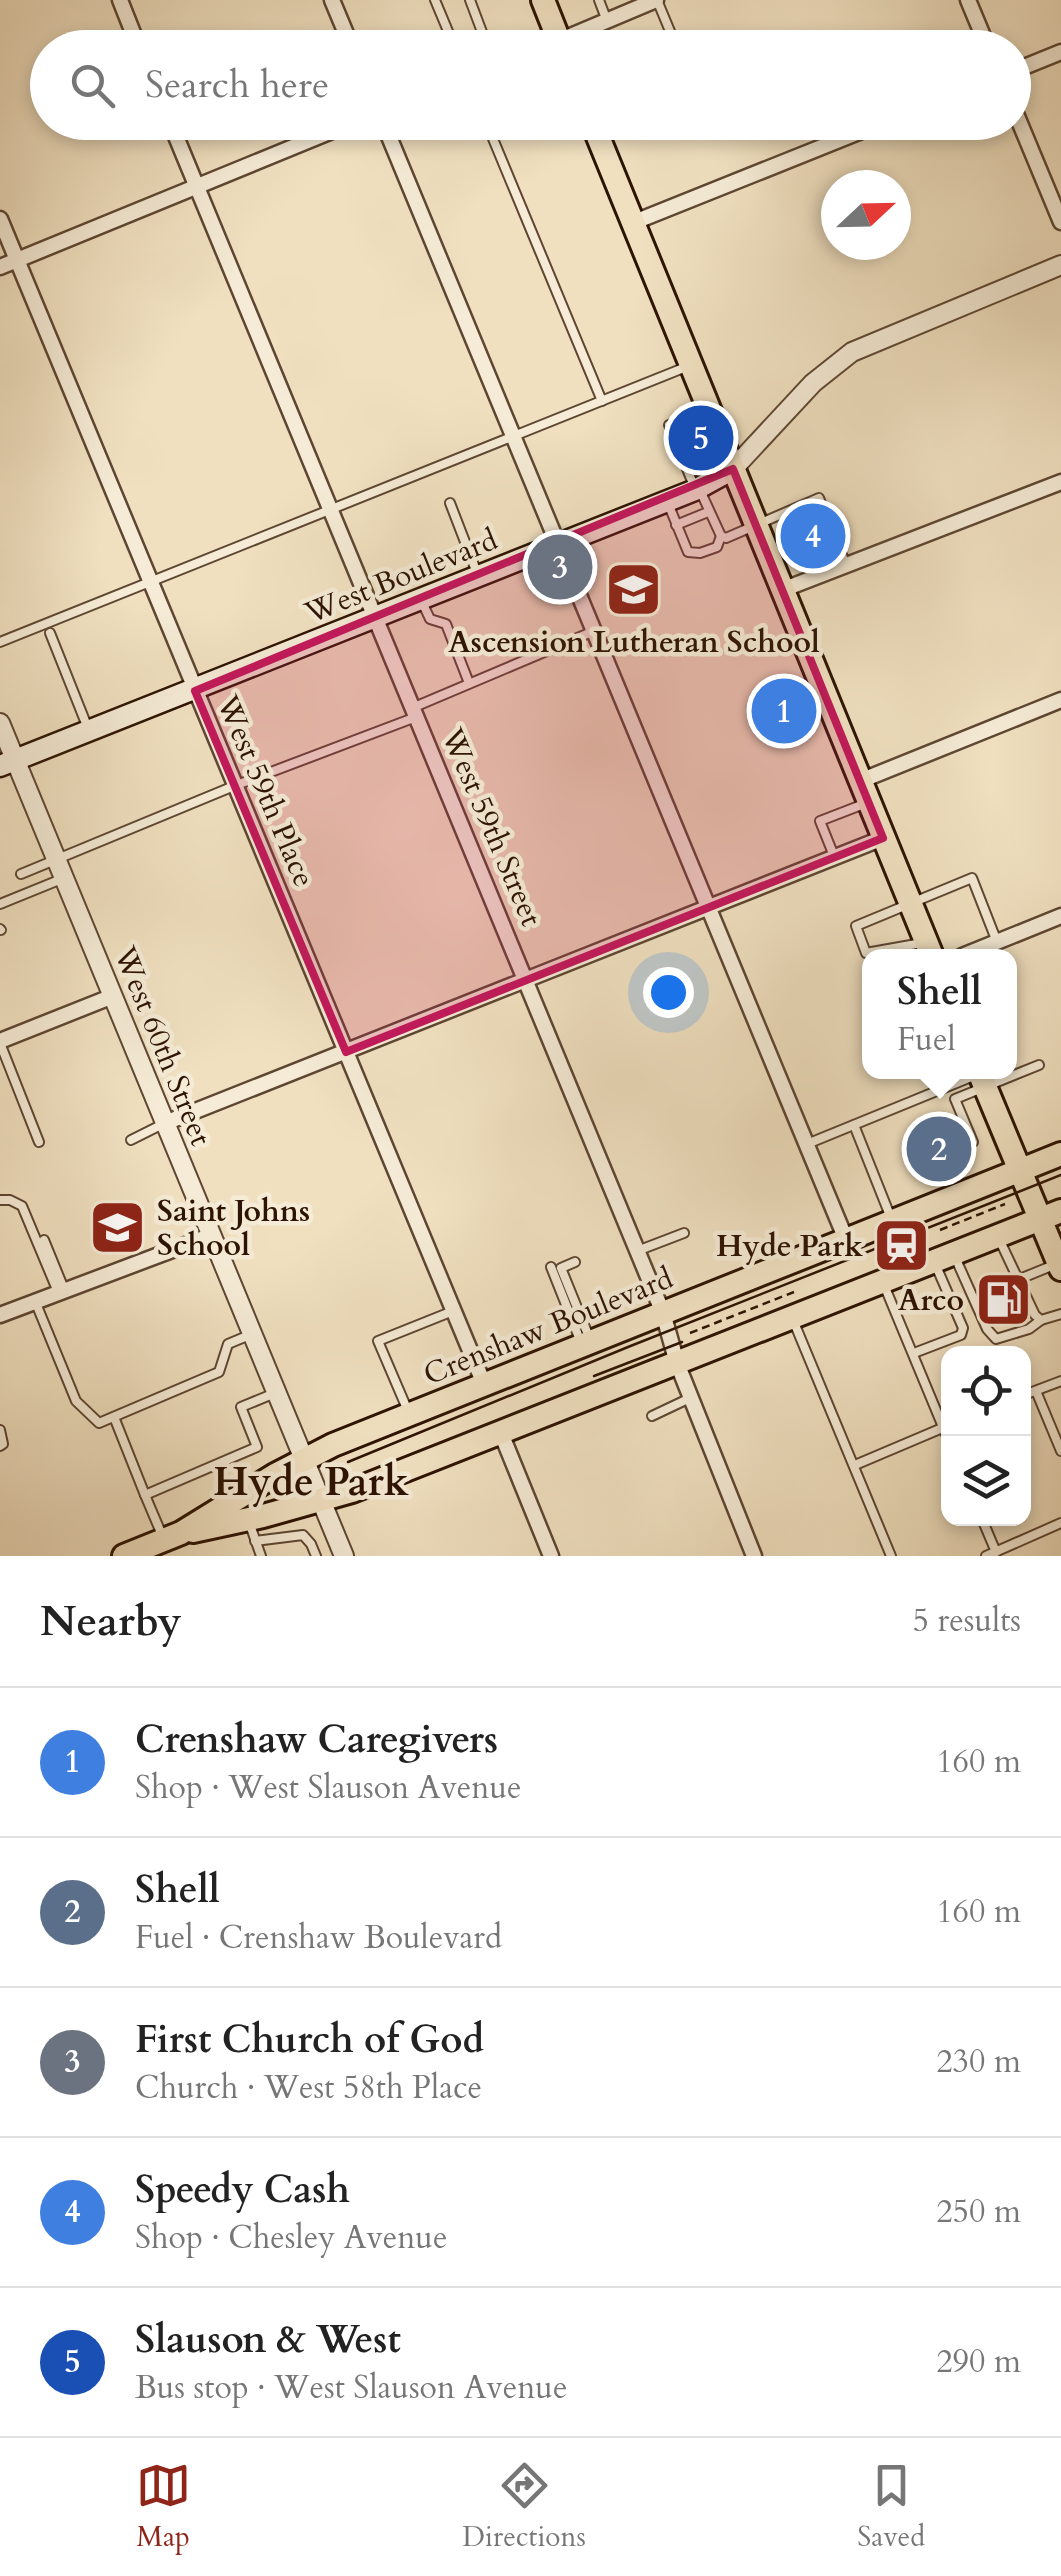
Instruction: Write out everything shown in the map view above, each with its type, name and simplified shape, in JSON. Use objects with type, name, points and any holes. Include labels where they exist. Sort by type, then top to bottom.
[{"type":"main road","points":[[543,0],[551,30]]},
{"type":"main road","points":[[599,140],[929,949]]},
{"type":"main road","name":"West Boulevard","points":[[8,763],[667,502],[733,469]]},
{"type":"main road","points":[[983,1079],[1020,1170],[1050,1215],[1060,1266]]},
{"type":"main road","name":"Crenshaw Boulevard","points":[[124,1556],[172,1536],[304,1459],[586,1342],[847,1242],[1061,1154]]},
{"type":"main road","name":"Crenshaw Boulevard","points":[[172,1536],[252,1530],[1050,1215]]},
{"type":"street","points":[[120,0],[132,30]]},
{"type":"street","points":[[332,0],[344,30]]},
{"type":"street","points":[[588,30],[638,4],[657,0]]},
{"type":"street","points":[[968,0],[980,30]]},
{"type":"street","points":[[1031,64],[1061,52]]},
{"type":"street","name":"West 59th Street","points":[[177,140],[663,1313],[676,1362],[754,1556]]},
{"type":"street","points":[[0,268],[310,140]]},
{"type":"street","points":[[390,140],[847,1242]]},
{"type":"street","points":[[632,223],[839,140]]},
{"type":"street","points":[[1027,140],[1061,222]]},
{"type":"street","name":"West 59th Place","points":[[0,219],[484,1384]]},
{"type":"street","name":"West Boulevard","points":[[733,469],[813,382],[852,352],[1061,265]]},
{"type":"street","points":[[782,590],[1061,482]]},
{"type":"street","points":[[864,792],[1061,700]]},
{"type":"street","name":"West 60th Street","points":[[0,723],[8,763],[56,859],[344,1556]]},
{"type":"street","points":[[166,1124],[883,838]]},
{"type":"street","points":[[980,949],[1061,916]]},
{"type":"street","points":[[0,1042],[113,996]]},
{"type":"street","points":[[0,1315],[212,1235]]},
{"type":"street","points":[[501,1434],[551,1556]]},
{"type":"lane","points":[[435,0],[448,30]]},
{"type":"lane","points":[[470,0],[481,30]]},
{"type":"lane","points":[[598,0],[607,21]]},
{"type":"lane","points":[[657,0],[670,30]]},
{"type":"lane","points":[[494,140],[602,400]]},
{"type":"lane","points":[[0,642],[690,365]]},
{"type":"lane","points":[[667,502],[688,552],[700,554],[717,547],[720,539],[710,513],[669,425],[708,409]]},
{"type":"lane","points":[[720,539],[819,498],[846,565]]},
{"type":"lane","points":[[450,503],[479,578]]},
{"type":"lane","points":[[676,524],[710,513]]},
{"type":"lane","points":[[421,600],[430,619],[446,624],[470,683]]},
{"type":"lane","points":[[21,874],[414,713],[470,683],[594,631]]},
{"type":"lane","points":[[50,632],[89,732]]},
{"type":"lane","points":[[834,856],[820,821],[864,792]]},
{"type":"lane","points":[[0,904],[64,878]]},
{"type":"lane","points":[[864,949],[856,926],[972,878],[997,942]]},
{"type":"lane","points":[[0,1042],[39,1142]]},
{"type":"lane","points":[[1017,1070],[1039,1065]]},
{"type":"lane","points":[[939,1079],[942,1088]]},
{"type":"lane","points":[[806,1144],[942,1088],[975,1079]]},
{"type":"lane","points":[[956,1149],[973,1142],[955,1099],[980,1079]]},
{"type":"lane","points":[[132,1140],[166,1124]]},
{"type":"lane","points":[[854,1125],[893,1223]]},
{"type":"lane","points":[[0,1200],[22,1206],[61,1290]]},
{"type":"lane","points":[[637,1251],[684,1232]]},
{"type":"lane","points":[[998,1236],[1029,1306],[1041,1320]]},
{"type":"lane","points":[[44,1240],[61,1290]]},
{"type":"lane","points":[[944,1256],[996,1340],[1061,1314]]},
{"type":"lane","points":[[914,1354],[961,1335],[944,1256]]},
{"type":"lane","points":[[575,1262],[560,1268],[586,1342]]},
{"type":"lane","points":[[1017,1280],[1060,1266]]},
{"type":"lane","points":[[551,1267],[586,1342]]},
{"type":"lane","points":[[882,1281],[941,1415]]},
{"type":"lane","points":[[35,1301],[76,1401],[99,1423],[219,1372],[228,1344],[253,1334]]},
{"type":"lane","points":[[409,1414],[378,1341],[453,1311]]},
{"type":"lane","points":[[792,1318],[891,1556]]},
{"type":"lane","points":[[1031,1393],[1061,1381]]},
{"type":"lane","points":[[1036,1391],[1061,1451]]},
{"type":"lane","points":[[145,1495],[257,1446],[240,1406],[276,1392]]},
{"type":"lane","points":[[652,1416],[690,1398]]},
{"type":"lane","points":[[114,1416],[145,1495],[172,1536]]},
{"type":"lane","points":[[855,1465],[941,1428]]},
{"type":"lane","points":[[0,1430],[0,1446]]},
{"type":"lane","points":[[503,1483],[518,1477]]},
{"type":"lane","points":[[984,1526],[991,1554],[1061,1523]]},
{"type":"lane","points":[[260,1556],[252,1530],[303,1535],[316,1556]]},
{"type":"path","points":[[940,1230],[1005,1204]]},
{"type":"path","points":[[688,1327],[691,1334],[794,1292]]},
{"type":"highlighted area","points":[[733,469],[883,838],[346,1052],[195,691]]},
{"type":"tram line","points":[[348,1462],[1061,1175]]},
{"type":"tram line","points":[[594,1376],[682,1342]]},
{"type":"place","name":"Slauson & West","points":[[701,438]]},
{"type":"place","name":"Speedy Cash","points":[[813,536]]},
{"type":"place","name":"First Church of God","points":[[560,567]]},
{"type":"place","name":"Ascension Lutheran School","points":[[634,590]]},
{"type":"place","name":"Crenshaw Caregivers","points":[[784,711]]},
{"type":"place","name":"Shell","points":[[939,1149]]},
{"type":"place","name":"Saint Johns School","points":[[118,1228]]},
{"type":"place","name":"Hyde Park","points":[[902,1246]]},
{"type":"place","name":"Arco","points":[[1003,1300]]},
{"type":"district","name":"Hyde Park","points":[[311,1481]]}]
